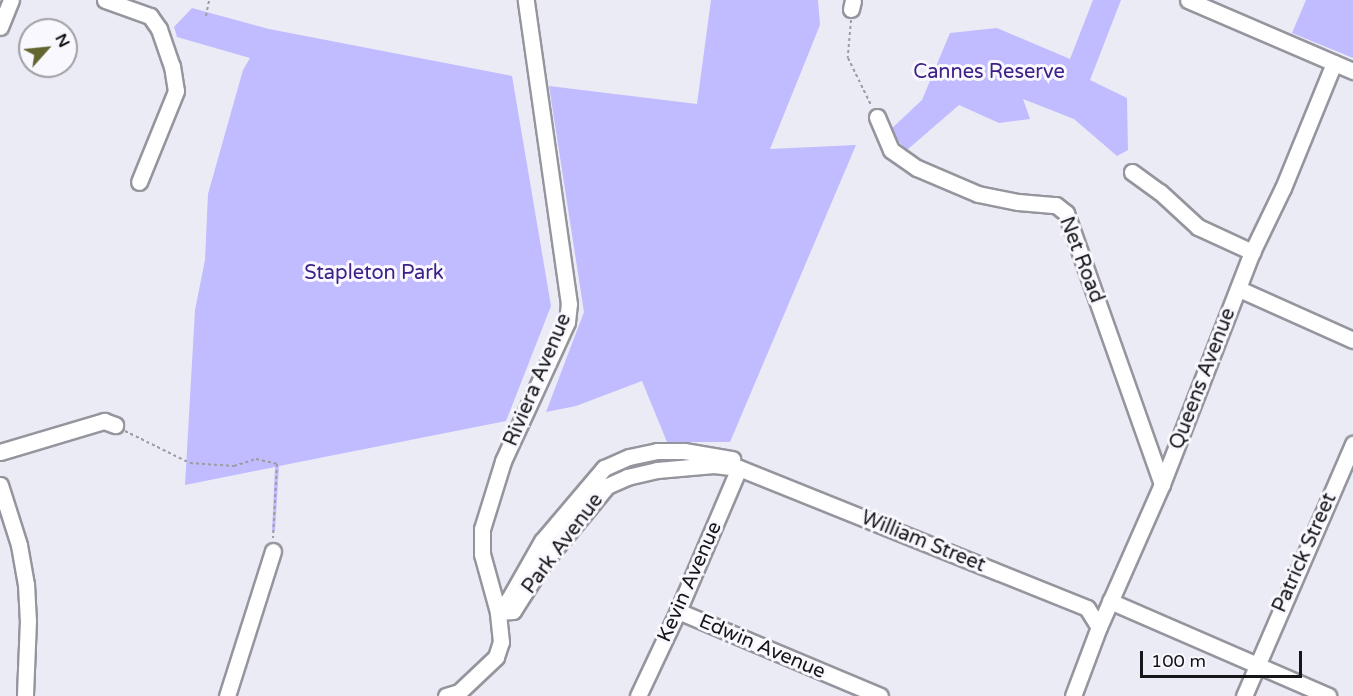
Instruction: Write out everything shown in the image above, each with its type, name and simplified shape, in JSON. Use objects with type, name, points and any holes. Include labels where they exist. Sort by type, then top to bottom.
[{"type":"street","points":[[0,27],[11,0]]},
{"type":"street","points":[[105,0],[150,16],[159,29],[172,66],[176,91],[139,182]]},
{"type":"street","name":"Riviera Avenue","points":[[498,612],[482,555],[482,530],[503,461],[567,322],[569,303],[526,0]]},
{"type":"street","points":[[1188,0],[1353,71]]},
{"type":"street","name":"Queens Avenue","points":[[1073,696],[1099,627],[1162,484],[1252,252],[1283,188],[1334,63]]},
{"type":"street","name":"Net Road","points":[[877,117],[891,150],[917,168],[978,194],[1018,202],[1056,205],[1066,213],[1162,484]]},
{"type":"street","points":[[1132,172],[1160,192],[1198,227],[1252,252]]},
{"type":"street","points":[[1239,289],[1353,340]]},
{"type":"street","points":[[0,452],[104,421],[115,425]]},
{"type":"street","name":"Patrick Street","points":[[1244,696],[1255,666],[1353,444]]},
{"type":"street","name":"Park Avenue","points":[[498,612],[509,599],[542,541],[604,468],[629,457],[657,451],[730,457],[739,468]]},
{"type":"street","name":"Kevin Avenue","points":[[638,696],[678,611],[739,468]]},
{"type":"street","name":"William Street","points":[[739,468],[1087,608],[1099,627]]},
{"type":"street","points":[[0,485],[19,545],[27,584],[25,696]]},
{"type":"street","points":[[227,696],[273,551]]},
{"type":"street","points":[[1110,601],[1328,696]]},
{"type":"street","name":"Edwin Avenue","points":[[678,611],[880,696]]},
{"type":"street","points":[[446,696],[459,692],[496,657],[501,642],[498,612]]},
{"type":"path","points":[[206,16],[208,0]]},
{"type":"path","points":[[852,4],[848,58],[877,117]]},
{"type":"path","points":[[115,425],[190,463],[234,465],[256,459],[277,464],[273,551]]},
{"type":"green space","points":[[711,0],[818,0],[820,25],[770,149],[856,145],[730,442],[667,442],[642,381],[576,406],[546,412],[584,312],[549,86],[697,104]]},
{"type":"green space","name":"Cannes Reserve","points":[[1093,0],[1121,0],[1090,80],[1127,98],[1128,150],[1117,156],[1074,119],[1023,99],[1030,119],[999,123],[959,105],[907,150],[896,139],[891,129],[922,100],[950,33],[997,28],[1070,59]]},
{"type":"green space","points":[[1306,0],[1353,0],[1353,58],[1292,33]]},
{"type":"green space","name":"Stapleton Park","points":[[192,8],[269,29],[512,76],[551,306],[506,421],[279,466],[275,531],[272,532],[275,467],[185,485],[195,310],[205,260],[208,194],[243,70],[250,58],[177,37],[174,27]]}]
